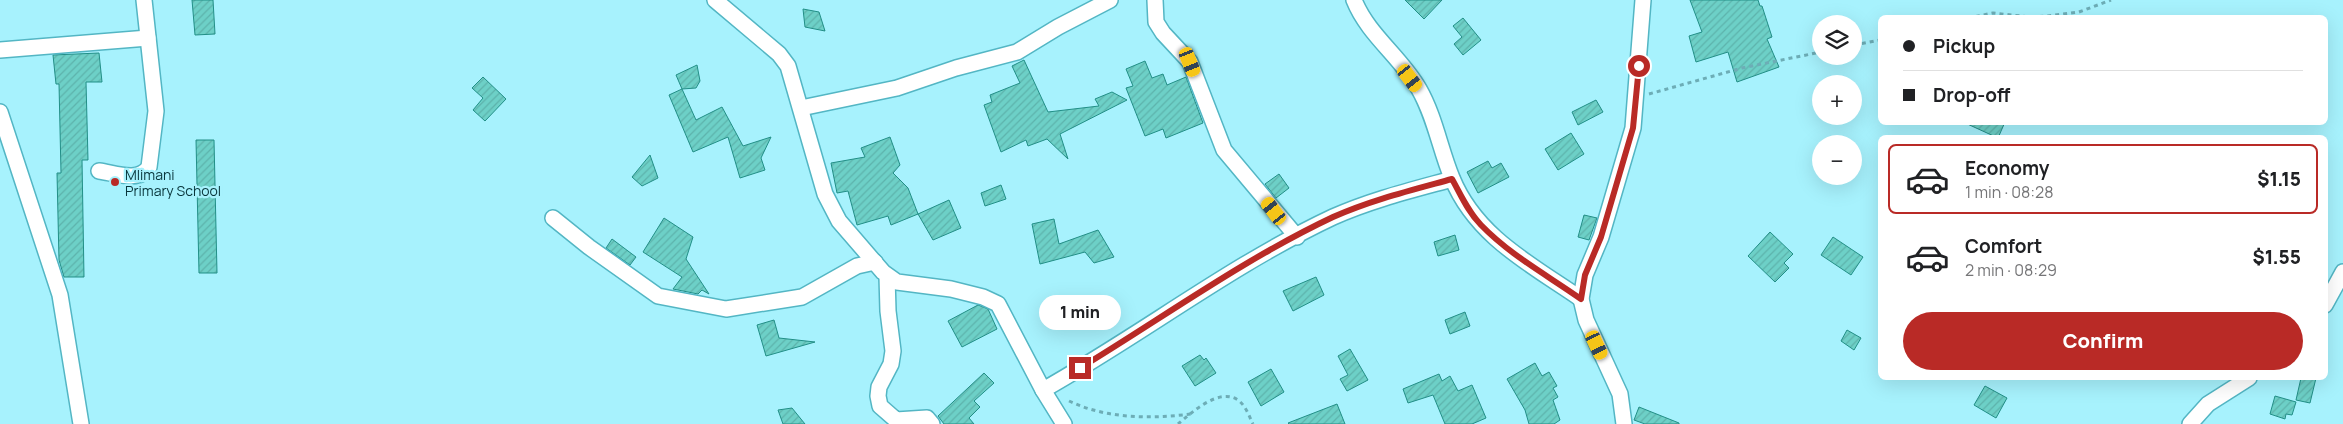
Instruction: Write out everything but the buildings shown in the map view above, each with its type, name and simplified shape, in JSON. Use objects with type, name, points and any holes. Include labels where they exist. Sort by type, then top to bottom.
[{"type":"street","points":[[99,171],[137,176],[146,172],[149,167],[156,111],[144,0]]},
{"type":"street","points":[[715,0],[779,54],[791,73],[830,205],[839,221],[887,276],[904,285],[951,290],[983,297],[998,304],[1064,424]]},
{"type":"street","points":[[801,108],[897,88],[956,68],[1017,52],[1058,27],[1110,0]]},
{"type":"street","points":[[1155,0],[1156,22],[1163,33],[1190,62],[1229,159],[1297,237]]},
{"type":"street","points":[[1354,0],[1379,41],[1418,89],[1436,129],[1452,179],[1466,205],[1480,225],[1522,261],[1581,299]]},
{"type":"street","points":[[1624,424],[1620,394],[1593,336],[1581,299],[1585,275],[1601,237],[1633,128],[1637,98],[1643,0]]},
{"type":"street","points":[[0,50],[148,38]]},
{"type":"street","points":[[0,112],[60,295],[81,424]]},
{"type":"street","points":[[1046,389],[1206,287],[1333,217],[1363,205],[1452,179]]},
{"type":"street","points":[[553,218],[589,247],[658,296],[726,309],[802,297],[857,266],[875,262]]},
{"type":"street","points":[[2328,300],[2343,272]]},
{"type":"street","points":[[887,276],[888,311],[893,351],[890,368],[880,387],[878,396],[880,406],[896,420],[927,418],[932,424]]},
{"type":"street","points":[[2190,424],[2208,404],[2246,380]]},
{"type":"path","points":[[2056,15],[2079,12],[2111,0]]},
{"type":"path","points":[[1980,15],[1993,12],[2015,15]]},
{"type":"path","points":[[1862,43],[1878,40]]},
{"type":"path","points":[[1637,98],[1692,81],[1812,54]]},
{"type":"path","points":[[1046,389],[1081,407],[1107,414],[1166,417],[1191,414]]},
{"type":"path","points":[[1178,424],[1209,402],[1223,397],[1231,397],[1245,408],[1253,424]]},
{"type":"place","name":"Mlimani Primary School","points":[[115,182]]},
{"type":"route","points":[[1080,368],[1206,287],[1333,217],[1397,194],[1452,179],[1466,205],[1480,225],[1522,261],[1581,299],[1585,275],[1601,237],[1633,128],[1639,66]]}]
